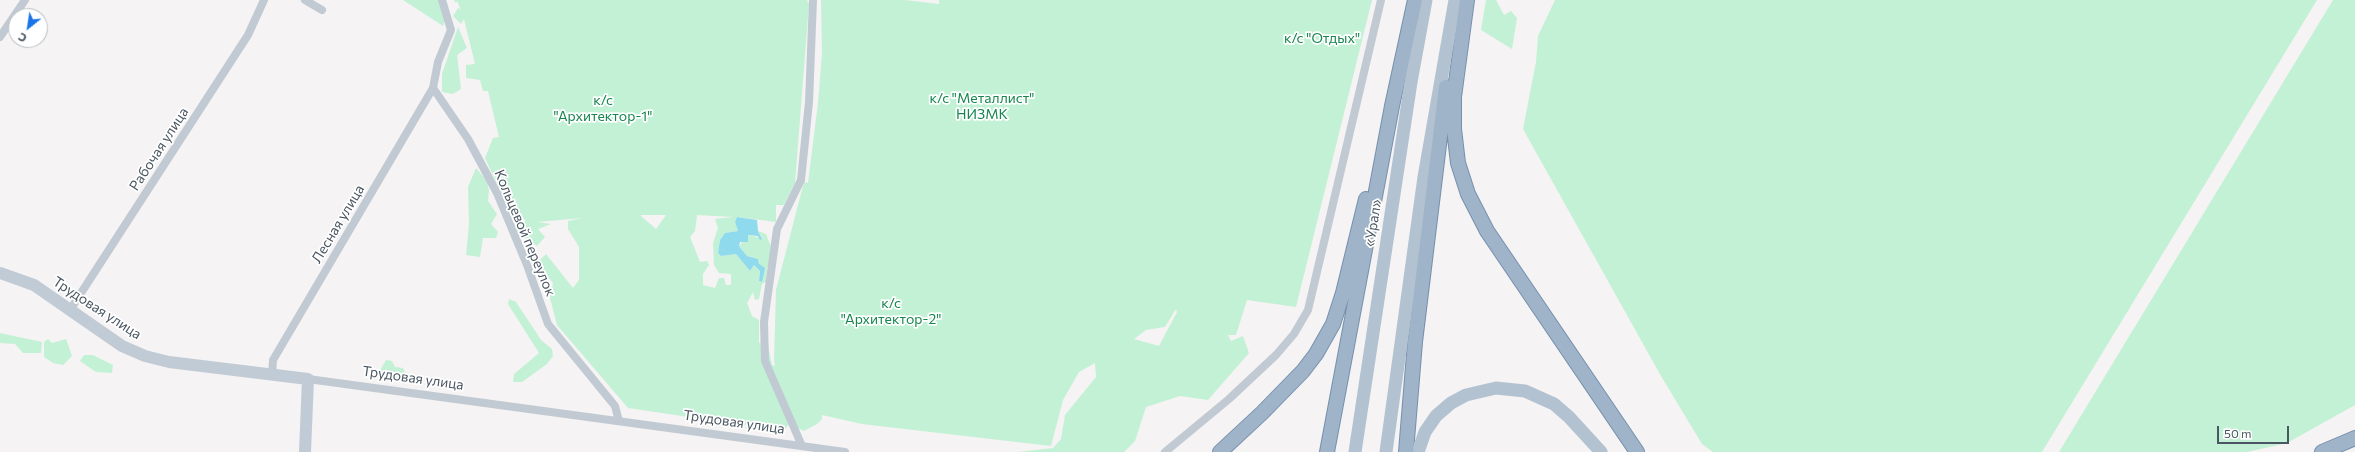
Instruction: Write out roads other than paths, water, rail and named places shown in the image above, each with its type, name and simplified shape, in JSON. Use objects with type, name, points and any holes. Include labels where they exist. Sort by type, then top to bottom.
[{"type":"highway","points":[[1328,452],[1392,106],[1415,0]]},
{"type":"highway","points":[[1406,452],[1416,342],[1434,180],[1448,75],[1463,0]]},
{"type":"highway","points":[[1467,0],[1454,97],[1454,129],[1458,163],[1468,194],[1487,231],[1637,452]]},
{"type":"highway","points":[[1220,452],[1262,413],[1303,371],[1316,354],[1333,324],[1343,293],[1370,179],[1392,106]]},
{"type":"highway","points":[[2322,452],[2355,438]]},
{"type":"main road","name":"«Урал»","points":[[1355,452],[1411,82],[1426,0]]},
{"type":"main road","points":[[1386,452],[1424,177],[1455,0]]},
{"type":"main road","name":"Трудовая улица","points":[[0,273],[34,285],[122,346],[144,356],[169,362],[308,379]]},
{"type":"main road","points":[[305,452],[308,379]]},
{"type":"main road","points":[[1418,452],[1425,432],[1436,416],[1451,403],[1466,395],[1496,388],[1525,391],[1554,404],[1569,417],[1601,452]]},
{"type":"street","points":[[0,37],[25,0]]},
{"type":"street","name":"Рабочая улица","points":[[70,310],[248,35],[264,0]]},
{"type":"street","points":[[305,0],[322,10]]},
{"type":"street","points":[[433,88],[438,62],[451,30],[442,0]]},
{"type":"street","points":[[802,446],[765,361],[764,322],[777,229],[801,180],[809,102],[813,0]]},
{"type":"street","points":[[1165,452],[1229,399],[1276,355],[1294,334],[1308,310],[1381,0]]},
{"type":"street","name":"Лесная улица","points":[[272,375],[273,360],[433,88]]},
{"type":"street","name":"Кольцевой переулок","points":[[433,88],[468,139],[497,193],[527,264],[548,324],[615,406],[619,421]]},
{"type":"street","name":"Трудовая улица","points":[[308,379],[844,452]]},
{"type":"water","points":[[737,217],[757,220],[758,231],[762,239],[760,240],[758,236],[748,235],[748,242],[740,242],[739,246],[747,256],[758,259],[759,264],[765,268],[762,282],[759,281],[760,271],[754,265],[750,271],[736,254],[721,256],[718,253],[720,240],[725,233],[738,231],[735,222]]},
{"type":"park label","name":"к/с \"Отдых\"","points":[[1322,38]]},
{"type":"park label","name":"к/с \"Металлист\" НИЗМК","points":[[982,106]]},
{"type":"park label","name":"к/с \"Архитектор-1\"","points":[[603,108]]},
{"type":"park label","name":"к/с \"Архитектор-2\"","points":[[891,312]]}]
